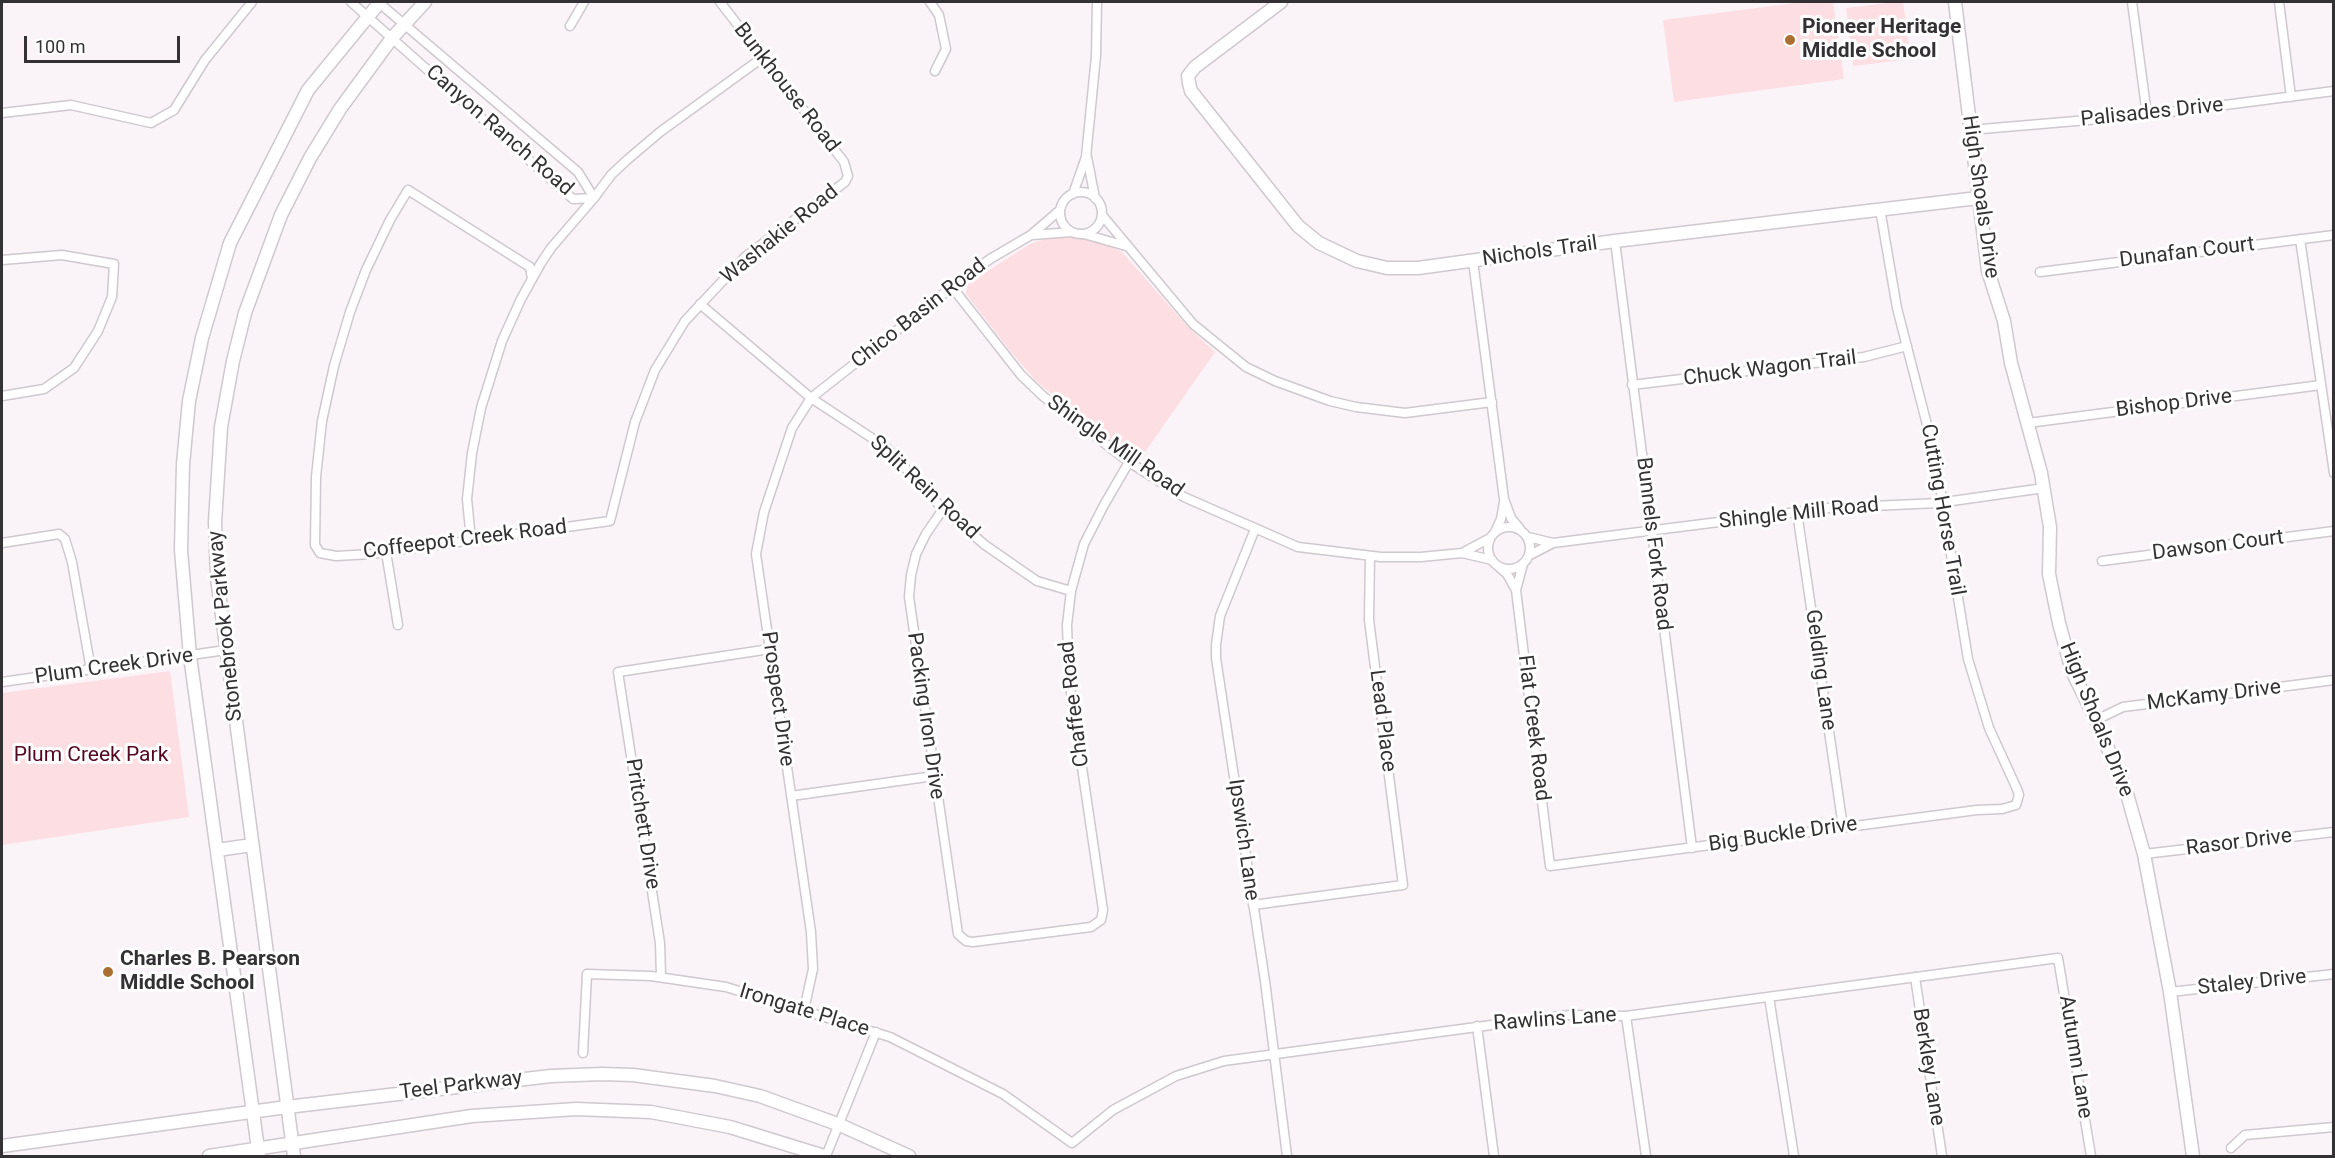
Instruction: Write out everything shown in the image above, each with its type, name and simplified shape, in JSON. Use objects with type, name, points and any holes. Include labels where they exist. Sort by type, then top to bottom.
[{"type":"main road","name":"Stonebrook Parkway","points":[[259,1153],[190,656],[181,550],[183,464],[189,401],[202,338],[230,243],[308,90],[379,2]]},
{"type":"main road","name":"Stonebrook Parkway","points":[[293,1150],[217,578],[215,522],[217,474],[227,394],[245,314],[281,215],[310,158],[340,109],[392,38],[425,2]]},
{"type":"main road","name":"High Shoals Drive","points":[[1955,2],[1988,271],[2004,321],[2011,363],[2044,488],[2050,527],[2049,574],[2059,623],[2072,671],[2096,720],[2127,794],[2144,854],[2170,992],[2193,1156]]},
{"type":"main road","name":"Nichols Trail","points":[[1272,4],[1191,71],[1188,76],[1191,91],[1298,226],[1319,243],[1357,261],[1387,267],[1418,268],[1615,241],[1978,198]]},
{"type":"main road","points":[[217,850],[252,845]]},
{"type":"main road","name":"Teel Parkway","points":[[2,1146],[253,1111],[551,1076],[633,1075],[743,1091],[840,1125],[909,1156]]},
{"type":"main road","name":"Teel Parkway","points":[[209,1156],[293,1150],[472,1116],[576,1109],[651,1113],[730,1127],[825,1156]]},
{"type":"street","points":[[2,113],[71,105],[151,123],[174,110],[205,60],[252,2]]},
{"type":"street","name":"Canyon Ranch Road","points":[[351,2],[573,199],[594,198],[578,172],[379,2]]},
{"type":"street","points":[[570,26],[584,2]]},
{"type":"street","name":"Bunkhouse Road","points":[[720,2],[844,162],[848,176]]},
{"type":"street","points":[[930,2],[939,15],[946,49],[935,70]]},
{"type":"street","points":[[1073,194],[1086,157],[1096,56],[1096,2]]},
{"type":"street","points":[[2132,2],[2148,115]]},
{"type":"street","points":[[2278,2],[2290,97]]},
{"type":"street","points":[[471,540],[467,510],[468,488],[481,408],[502,342],[532,279],[551,248],[611,175],[643,146],[762,58]]},
{"type":"street","name":"Palisades Drive","points":[[1970,130],[2148,115],[2334,91]]},
{"type":"street","points":[[1086,157],[1095,198]]},
{"type":"street","name":"Washakie Road","points":[[610,521],[635,422],[655,370],[685,321],[746,257],[845,182],[848,176]]},
{"type":"street","name":"Coffeepot Creek Road","points":[[532,279],[530,267],[408,190],[390,220],[362,281],[331,377],[321,432],[315,489],[315,545],[320,553],[336,556],[386,552],[610,521]]},
{"type":"street","points":[[1126,246],[1072,232],[1065,227],[1061,219],[1062,203],[1073,194],[1085,192],[1095,198],[1102,215],[1126,246],[1146,266],[1193,324],[1246,367],[1275,381],[1330,401],[1404,413],[1492,402]]},
{"type":"street","name":"Cutting Horse Trail","points":[[1880,209],[1890,278],[1932,442],[1968,659],[1989,728],[2019,795],[2016,805]]},
{"type":"street","name":"Chico Basin Road","points":[[811,398],[952,287],[990,259],[1031,235],[1060,210]]},
{"type":"street","points":[[1083,234],[1096,228],[1102,215]]},
{"type":"street","name":"Chico Basin Road","points":[[1031,235],[1072,232]]},
{"type":"street","name":"Dunafan Court","points":[[2040,272],[2334,234]]},
{"type":"street","points":[[2300,239],[2334,473]]},
{"type":"street","name":"Bunnels Fork Road","points":[[1615,241],[1692,848]]},
{"type":"street","points":[[2,260],[62,255],[114,264],[112,297],[98,331],[74,368],[44,389],[2,396]]},
{"type":"street","points":[[1473,261],[1504,499],[1511,518],[1528,537],[1530,543],[1530,555],[1523,564],[1510,570],[1494,563]]},
{"type":"street","name":"Shingle Mill Road","points":[[952,287],[1036,390],[1129,462],[1184,497],[1298,548],[1370,556],[1421,557],[1462,553],[1494,563]]},
{"type":"street","name":"Split Rein Road","points":[[700,304],[811,398],[886,448],[943,509],[985,545],[1025,574],[1046,585],[1071,591]]},
{"type":"street","name":"Chuck Wagon Trail","points":[[1632,385],[1864,357],[1907,346]]},
{"type":"street","name":"Bishop Drive","points":[[2028,423],[2321,385]]},
{"type":"street","name":"Prospect Drive","points":[[804,1010],[813,969],[812,941],[756,554],[764,512],[792,428],[811,398]]},
{"type":"street","name":"Chaffee Road","points":[[957,930],[963,940],[973,942],[1091,927],[1099,923],[1103,917],[1067,659],[1067,625],[1071,591],[1079,558],[1092,526],[1129,462]]},
{"type":"street","name":"Shingle Mill Road","points":[[1530,555],[1553,543],[1651,530],[1847,506],[1943,503],[2044,488]]},
{"type":"street","points":[[1504,499],[1501,519],[1488,553],[1494,563],[1507,574],[1516,590]]},
{"type":"street","name":"Packing Iron Drive","points":[[943,509],[926,534],[916,555],[911,574],[909,597],[957,930]]},
{"type":"street","name":"Gelding Lane","points":[[1797,512],[1844,827]]},
{"type":"street","points":[[1493,535],[1507,527],[1520,530]]},
{"type":"street","name":"Ipswich Lane","points":[[1255,529],[1222,609],[1216,645],[1287,1156]]},
{"type":"street","name":"Dawson Court","points":[[2102,561],[2334,531]]},
{"type":"street","points":[[2,543],[59,534],[65,538],[69,547],[91,670]]},
{"type":"street","name":"Shingle Mill Road","points":[[1462,553],[1493,535]]},
{"type":"street","name":"Shingle Mill Road","points":[[1528,537],[1553,543]]},
{"type":"street","points":[[386,552],[398,625]]},
{"type":"street","name":"Lead Place","points":[[1253,905],[1403,885],[1369,616],[1370,556]]},
{"type":"street","name":"Flat Creek Road","points":[[1523,564],[1516,590],[1550,866]]},
{"type":"street","name":"Pritchett Drive","points":[[661,977],[660,943],[618,672],[770,649]]},
{"type":"street","name":"Plum Creek Drive","points":[[2,682],[226,650]]},
{"type":"street","name":"McKamy Drive","points":[[2096,720],[2123,707],[2334,680]]},
{"type":"street","points":[[791,796],[934,776]]},
{"type":"street","name":"Big Buckle Drive","points":[[1550,866],[1977,810],[2002,810],[2016,805]]},
{"type":"street","name":"Rasor Drive","points":[[2144,854],[2334,832]]},
{"type":"street","name":"Rawlins Lane","points":[[1072,1143],[1113,1110],[1176,1076],[1224,1061],[1570,1015],[1626,1016],[2058,958]]},
{"type":"street","name":"Autumn Lane","points":[[2058,958],[2091,1156]]},
{"type":"street","name":"Irongate Place","points":[[583,1053],[587,974],[661,977],[726,987],[876,1032],[940,1061],[1003,1094],[1072,1143]]},
{"type":"street","name":"Staley Drive","points":[[2170,992],[2334,974]]},
{"type":"street","name":"Berkley Lane","points":[[1915,977],[1942,1156]]},
{"type":"street","points":[[1769,997],[1794,1156]]},
{"type":"street","points":[[1626,1016],[1646,1156]]},
{"type":"street","points":[[1477,1026],[1494,1156]]},
{"type":"street","points":[[825,1156],[840,1125],[876,1032]]},
{"type":"street","points":[[2230,1148],[2245,1135],[2334,1127]]},
{"type":"green space","points":[[1803,2],[1833,2],[1844,79],[1674,102],[1663,20]]},
{"type":"green space","points":[[1903,2],[1911,59],[1853,66],[1846,8]]},
{"type":"green space","points":[[1068,236],[1090,238],[1122,252],[1187,326],[1215,352],[1140,459],[1110,442],[1036,381],[966,294],[967,284],[1030,244],[1048,238]]},
{"type":"green space","name":"Plum Creek Park","points":[[170,671],[189,817],[2,845],[2,693]]},
{"type":"place","name":"Pioneer Heritage Middle School","points":[[1790,40]]},
{"type":"place","name":"Charles B. Pearson Middle School","points":[[108,972]]}]
